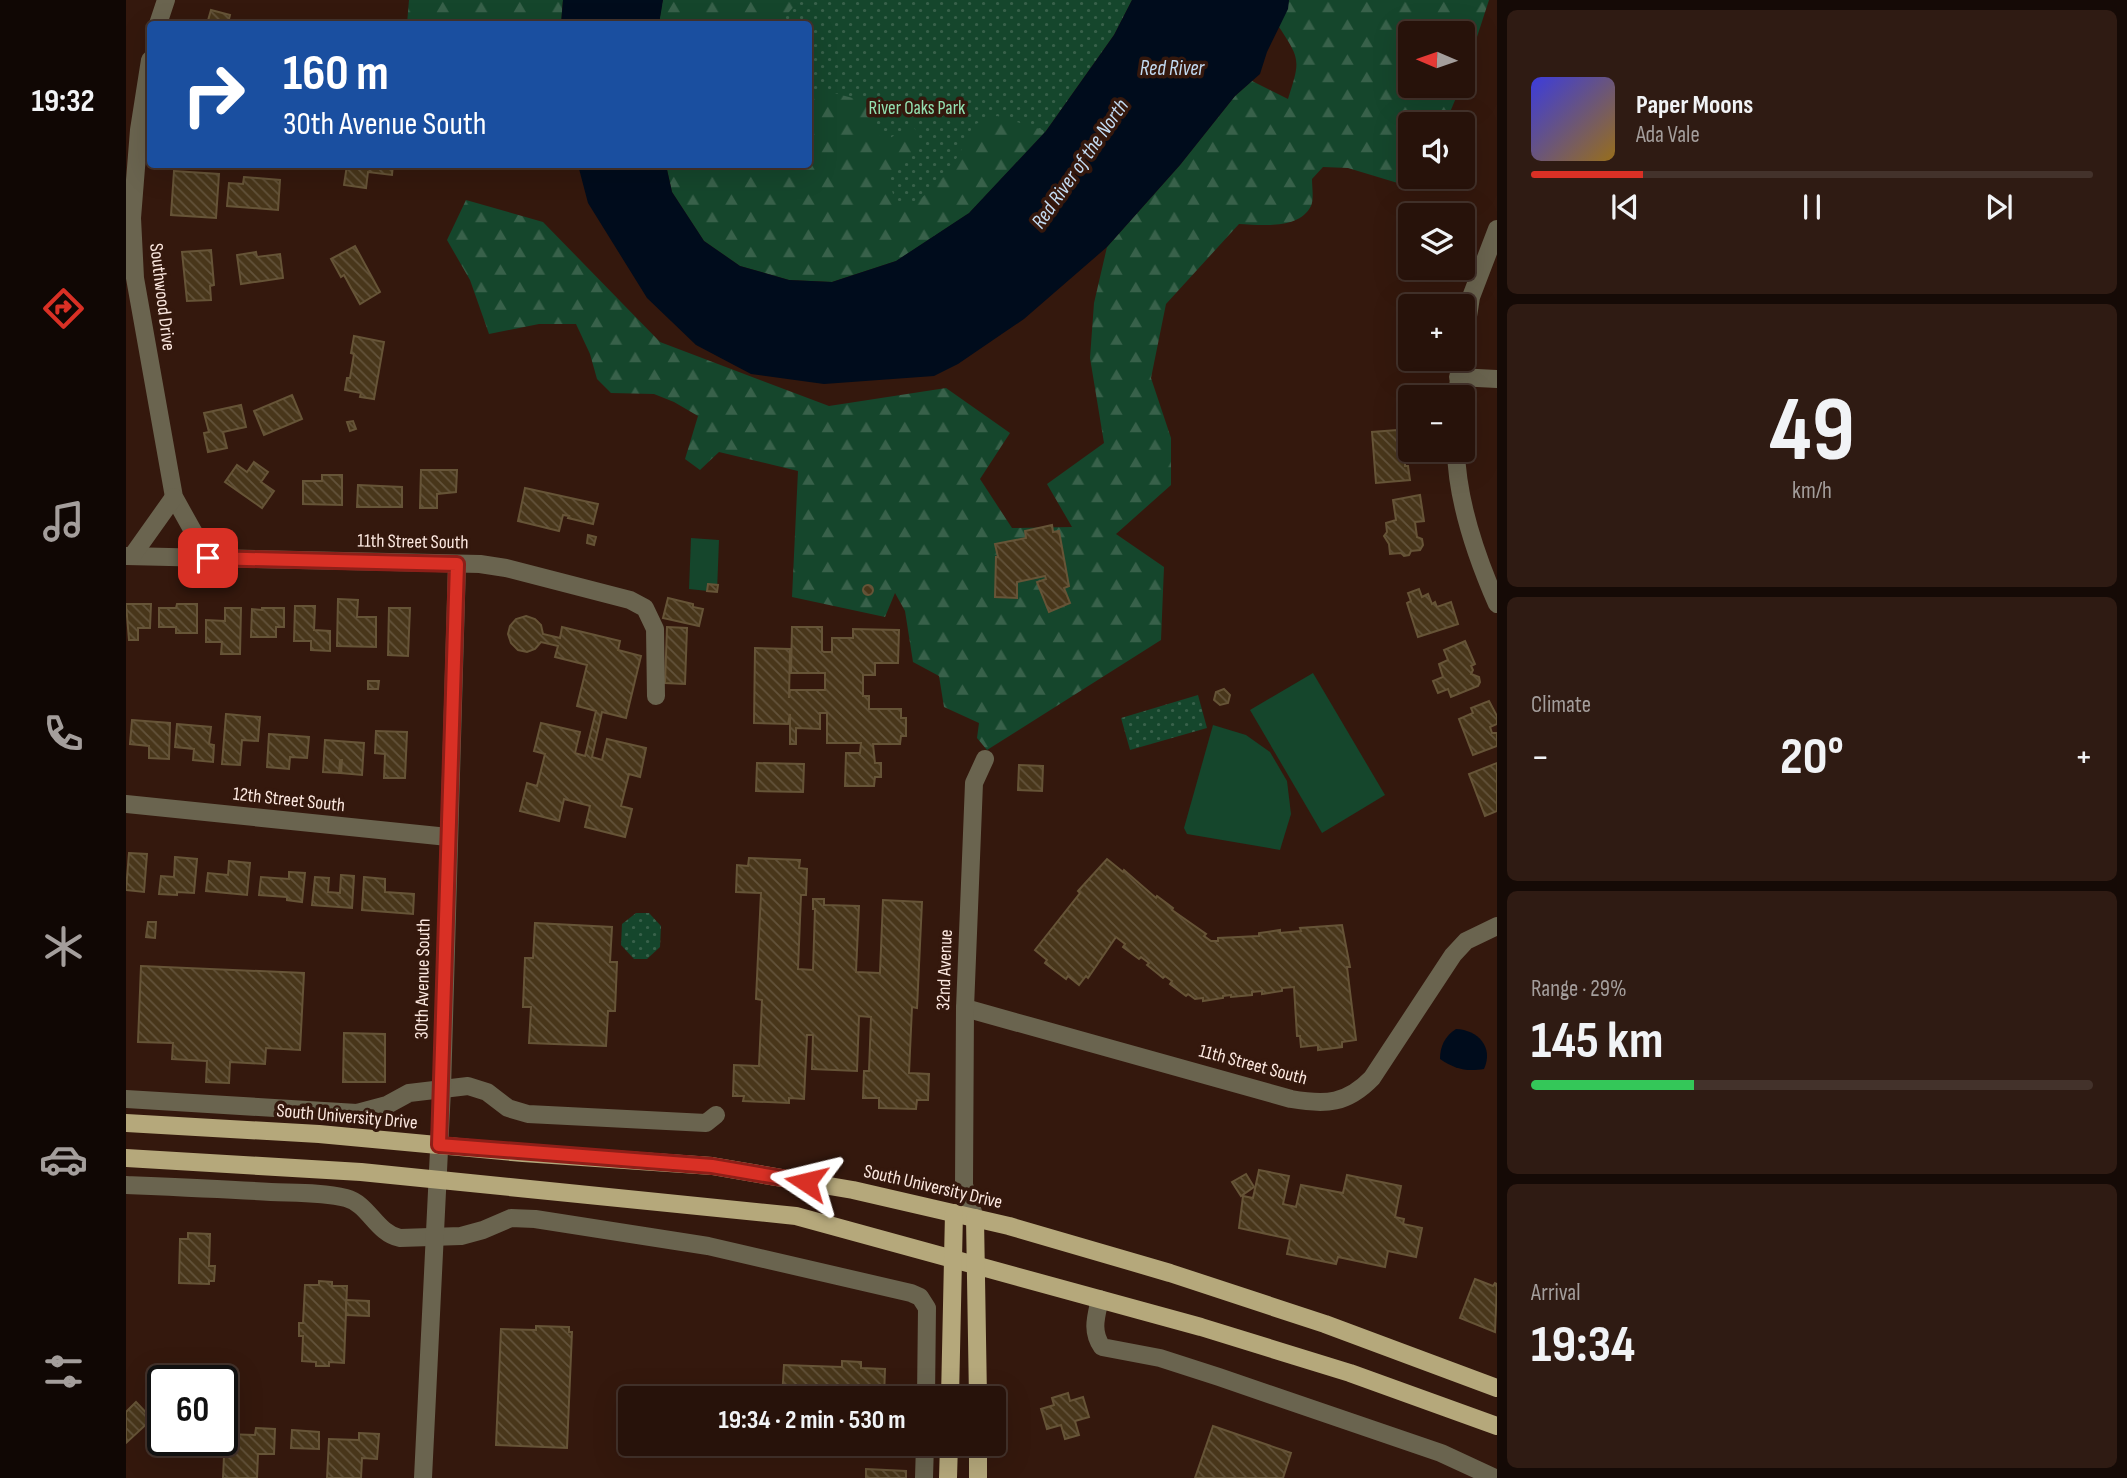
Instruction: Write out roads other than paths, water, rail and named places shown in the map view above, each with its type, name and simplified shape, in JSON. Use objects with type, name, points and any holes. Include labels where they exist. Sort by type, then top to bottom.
[{"type":"main road","name":"South University Drive","points":[[126,1123],[319,1134],[712,1166],[853,1190],[1009,1226],[1183,1277],[1325,1324],[1497,1388]]},
{"type":"main road","points":[[126,1158],[361,1171],[796,1216],[1100,1299],[1350,1373],[1497,1426]]},
{"type":"main road","name":"32nd Avenue","points":[[950,1386],[954,1213]]},
{"type":"main road","name":"32nd Avenue","points":[[975,1218],[978,1386]]},
{"type":"main road","points":[[948,1478],[949,1456]]},
{"type":"main road","points":[[978,1456],[978,1478]]},
{"type":"street","points":[[159,21],[166,0]]},
{"type":"street","name":"Southwood Drive","points":[[147,79],[139,130],[132,218],[135,278],[174,497],[208,558]]},
{"type":"street","points":[[1472,294],[1497,229]]},
{"type":"street","points":[[1458,385],[1459,371]]},
{"type":"street","points":[[1458,377],[1497,379]]},
{"type":"street","points":[[1456,462],[1465,513],[1497,604]]},
{"type":"street","points":[[129,556],[174,497]]},
{"type":"street","name":"11th Street South","points":[[129,556],[480,564],[506,568],[630,600],[645,608],[655,629],[656,696]]},
{"type":"street","name":"30th Avenue South","points":[[423,1478],[442,1089],[457,564]]},
{"type":"street","name":"32nd Avenue","points":[[975,1218],[964,1185],[965,1008],[974,783],[985,759]]},
{"type":"street","name":"12th Street South","points":[[126,804],[448,836]]},
{"type":"street","name":"11th Street South","points":[[965,1008],[1291,1099],[1329,1102],[1344,1099],[1360,1091],[1372,1078],[1453,955],[1466,941],[1497,926]]},
{"type":"street","points":[[126,1099],[357,1113],[387,1105],[409,1093],[468,1086],[487,1093],[508,1108],[528,1114],[706,1123],[716,1115]]},
{"type":"street","points":[[126,1185],[316,1194],[348,1199],[370,1215],[381,1229],[400,1238],[464,1236],[512,1218],[535,1219],[708,1246],[911,1293],[920,1297],[927,1308],[926,1386]]},
{"type":"street","name":"32nd Avenue","points":[[954,1213],[964,1185]]},
{"type":"street","points":[[1100,1299],[1094,1327],[1095,1337],[1102,1347],[1160,1358],[1219,1377],[1441,1453],[1495,1478]]},
{"type":"street","points":[[924,1478],[925,1456]]},
{"type":"water","points":[[563,0],[663,0],[660,21],[561,21]]},
{"type":"water","name":"Red River","points":[[1132,0],[1289,0],[1288,9],[1267,52],[1260,74],[1235,96],[1180,165],[1107,247],[1024,319],[958,364],[934,376],[824,384],[751,374],[696,345],[647,298],[588,203],[579,168],[667,168],[672,192],[704,241],[740,266],[789,280],[832,282],[896,261],[969,213],[1046,131],[1114,35]]},
{"type":"water","points":[[1456,1029],[1471,1033],[1482,1041],[1487,1054],[1484,1069],[1461,1069],[1440,1059],[1444,1042]]},
{"type":"park label","name":"River Oaks Park","points":[[917,108]]},
{"type":"water label","name":"Red River of the North","points":[[1080,164]]}]
